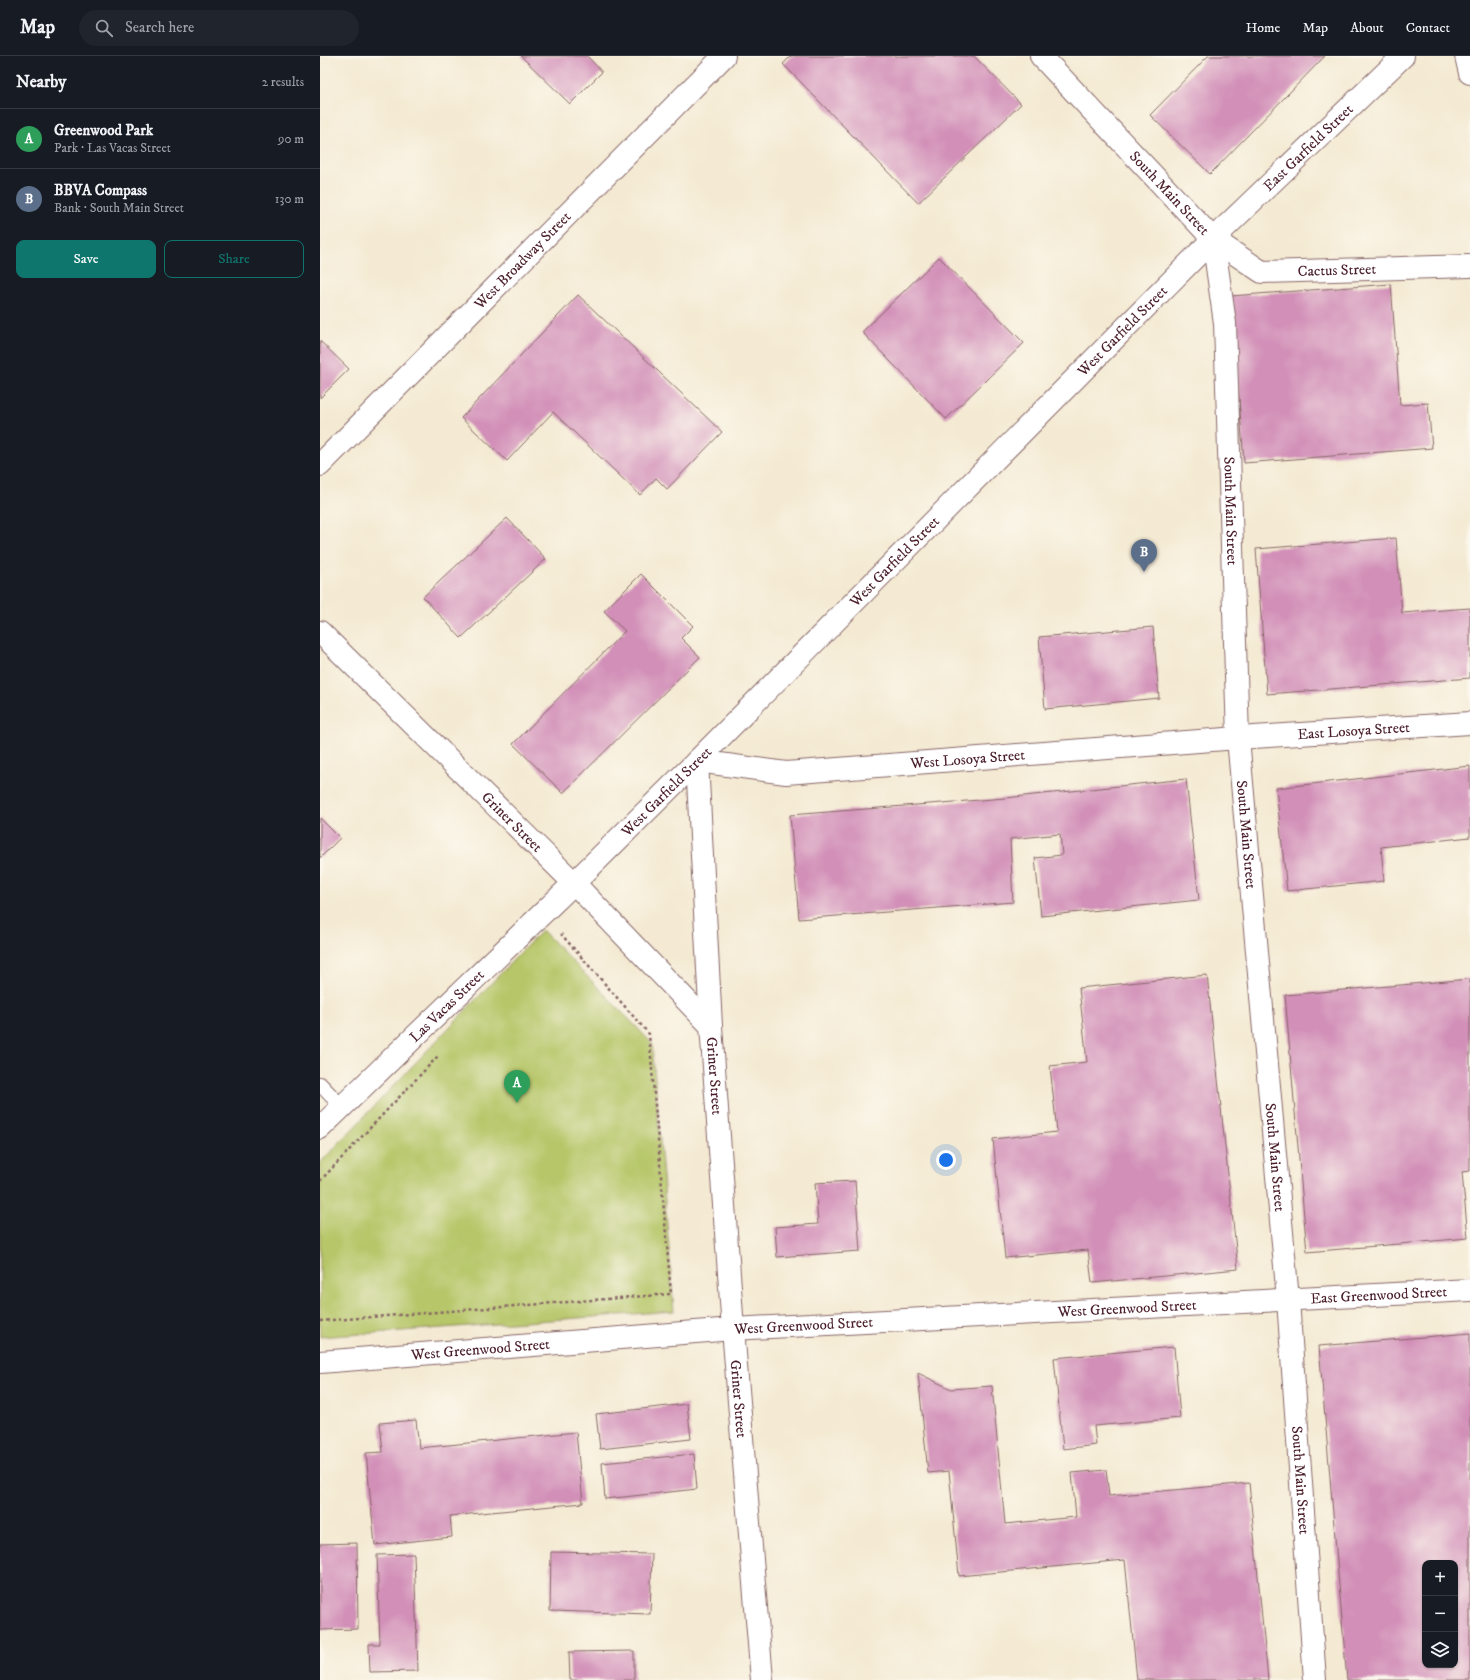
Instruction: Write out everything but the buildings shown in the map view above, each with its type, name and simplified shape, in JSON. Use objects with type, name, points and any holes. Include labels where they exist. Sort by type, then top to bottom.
[{"type":"street","name":"West Broadway Street","points":[[320,465],[724,56]]},
{"type":"street","name":"South Main Street","points":[[1041,56],[1213,239],[1225,323],[1238,738],[1288,1300],[1315,1680]]},
{"type":"street","name":"East Garfield Street","points":[[1213,239],[1403,56]]},
{"type":"street","points":[[1466,56],[1470,74]]},
{"type":"street","name":"Cactus Street","points":[[1213,239],[1262,272],[1470,266]]},
{"type":"street","name":"West Garfield Street","points":[[574,883],[697,761],[1213,239]]},
{"type":"street","name":"Griner Street","points":[[320,632],[574,883],[711,1026],[733,1329],[762,1680]]},
{"type":"street","name":"East Losoya Street","points":[[1238,738],[1470,723]]},
{"type":"street","name":"West Losoya Street","points":[[697,761],[786,773],[1238,738]]},
{"type":"street","points":[[697,761],[711,1026]]},
{"type":"street","name":"Las Vacas Street","points":[[320,1128],[574,883]]},
{"type":"street","name":"East Greenwood Street","points":[[1288,1300],[1470,1290]]},
{"type":"street","name":"West Greenwood Street","points":[[320,1362],[733,1329],[1288,1300]]},
{"type":"lane","points":[[320,1084],[342,1107]]},
{"type":"path","points":[[320,1322],[671,1294],[649,1034],[557,929]]},
{"type":"path","points":[[320,1181],[444,1049]]},
{"type":"green space","points":[[542,930],[652,1043],[674,1311],[320,1337],[320,1163]]},
{"type":"place","name":"BBVA Compass","points":[[1144,572]]},
{"type":"place","name":"Greenwood Park","points":[[517,1103]]}]
